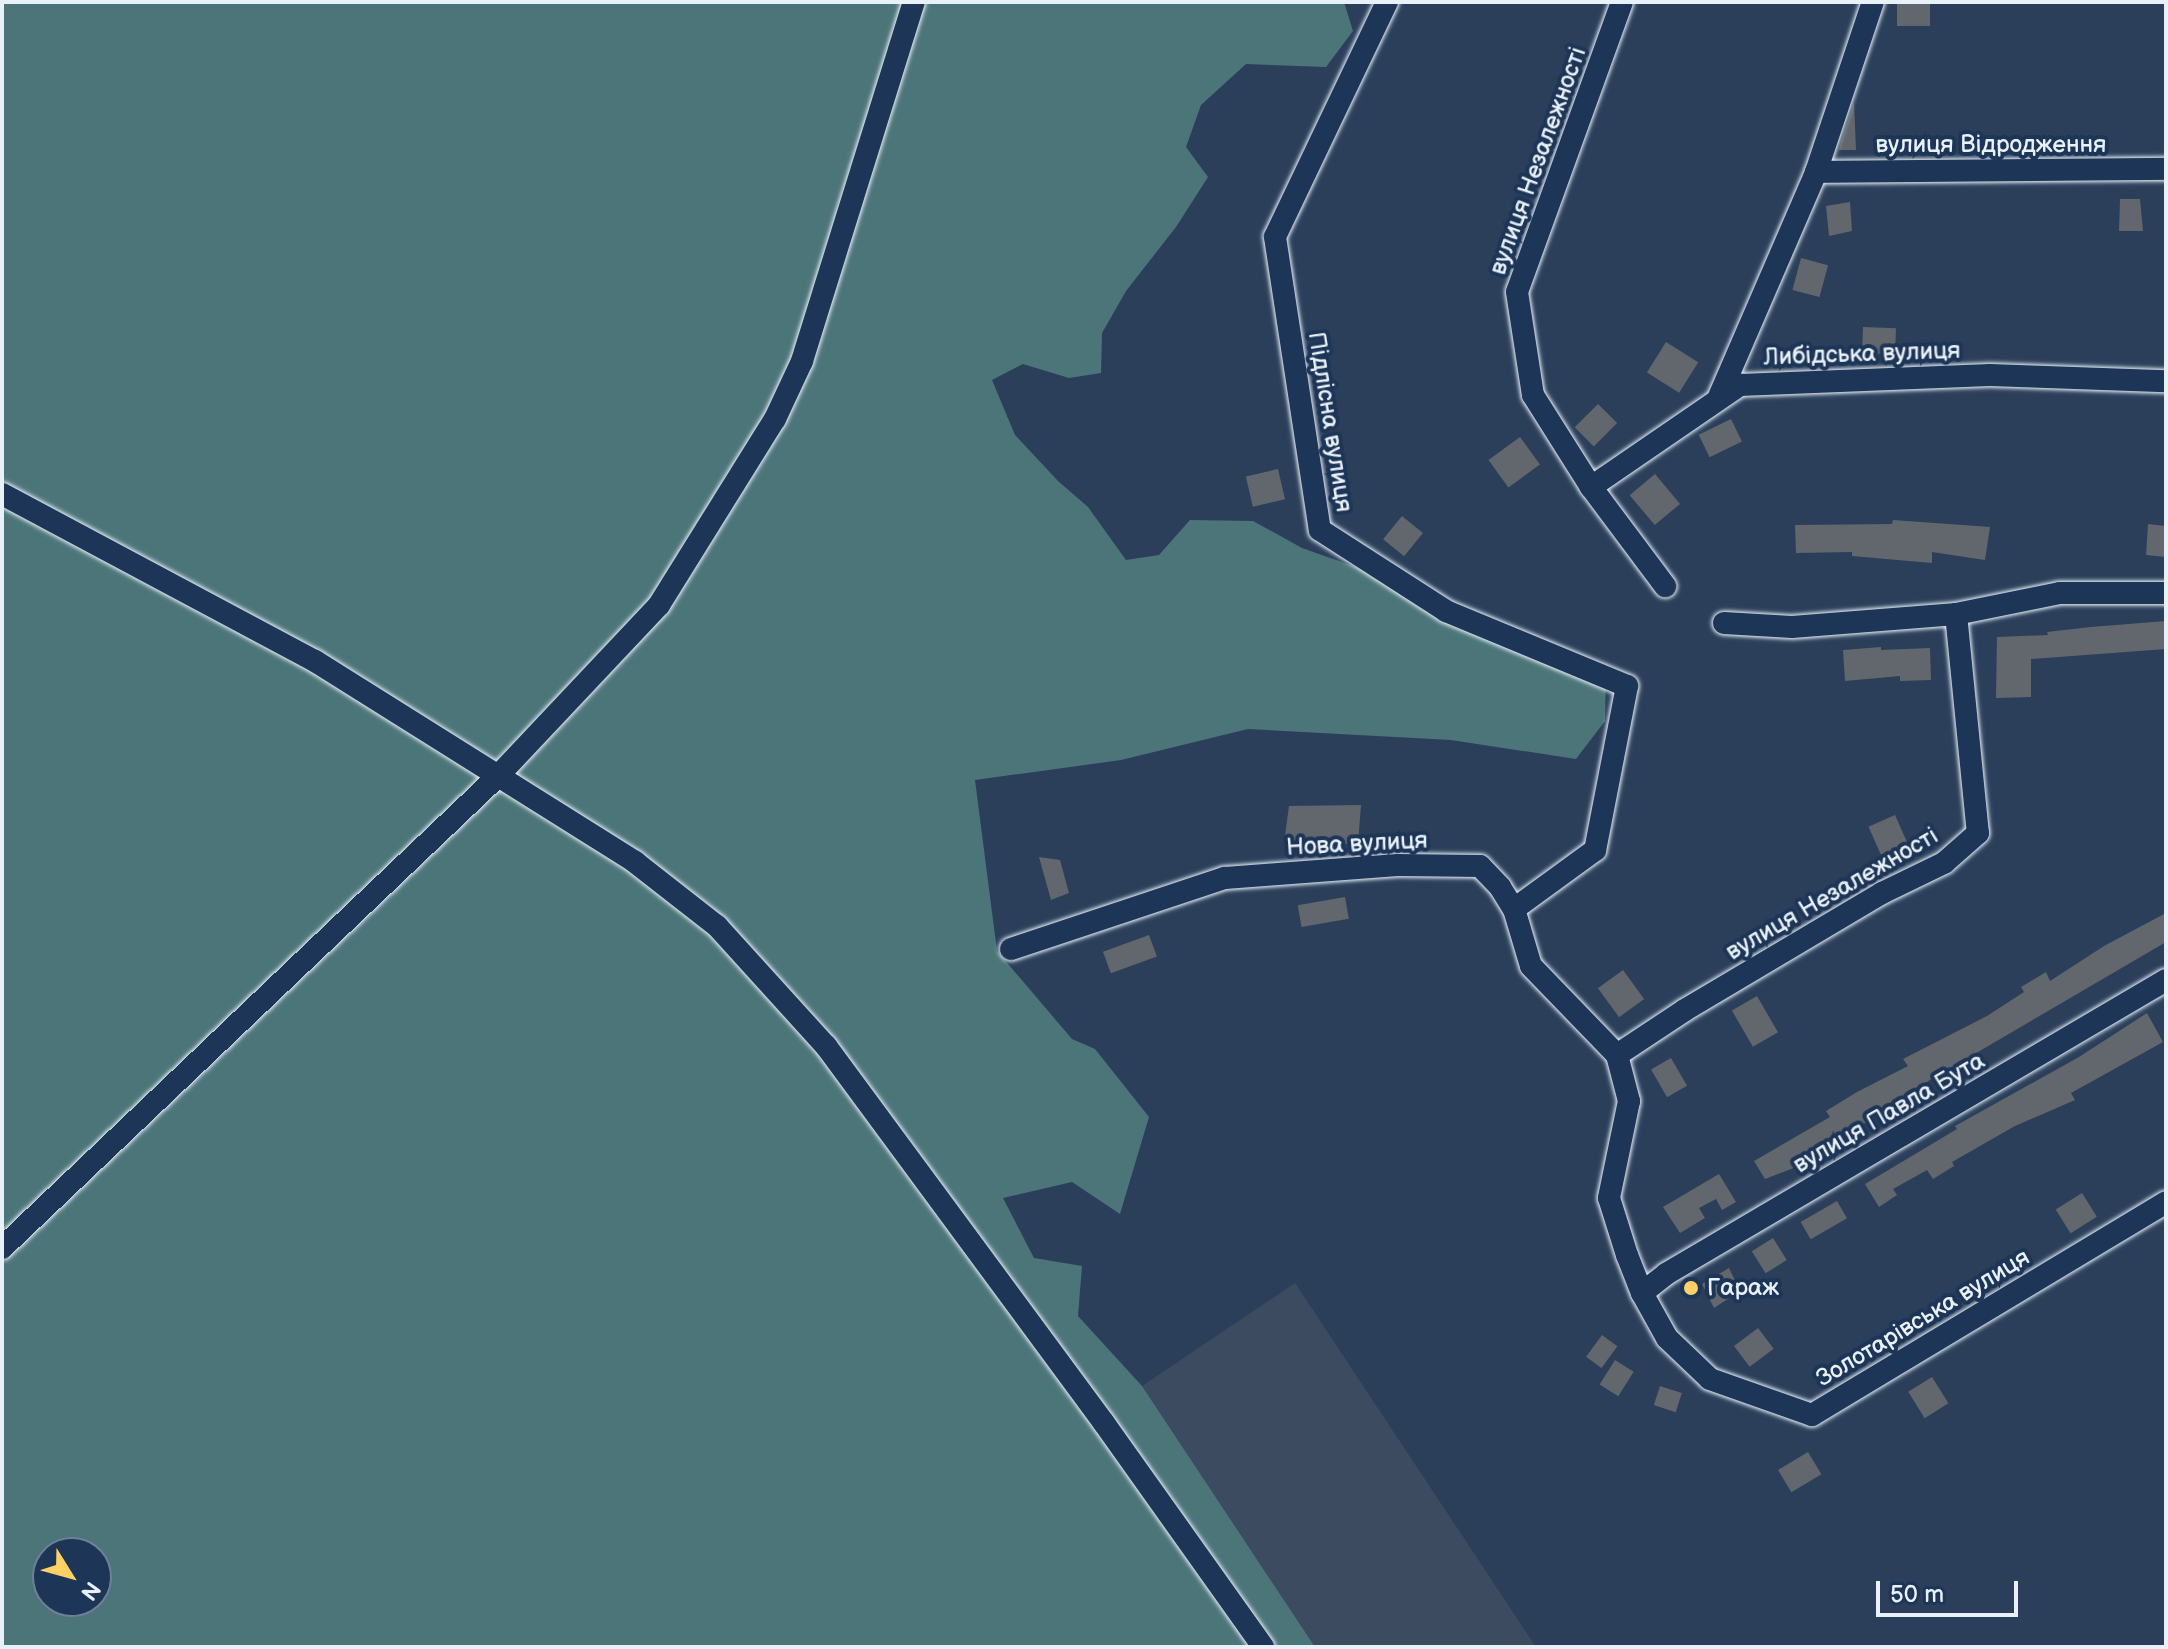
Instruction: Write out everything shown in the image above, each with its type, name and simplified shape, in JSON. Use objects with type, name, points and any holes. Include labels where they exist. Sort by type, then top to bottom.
[{"type":"street","points":[[2,1248],[497,777],[659,605],[775,419],[802,361],[914,2]]},
{"type":"street","name":"Підлісна вулиця","points":[[1387,2],[1275,237],[1320,530],[1446,611],[1627,686],[1595,850],[1514,909]]},
{"type":"street","name":"вулиця Незалежності","points":[[1622,2],[1517,292],[1533,395],[1591,487],[1665,586]]},
{"type":"street","points":[[1718,399],[1816,172],[1873,2]]},
{"type":"street","name":"вулиця Відродження","points":[[1816,172],[2166,169]]},
{"type":"street","name":"Либідська вулиця","points":[[1591,487],[1740,385],[1974,376],[2166,381]]},
{"type":"street","points":[[2,494],[315,661],[635,862],[717,926],[826,1046],[1104,1423],[1263,1647]]},
{"type":"street","points":[[1724,623],[1792,627],[1956,614],[2060,593],[2166,593]]},
{"type":"street","name":"вулиця Незалежності","points":[[1617,1055],[1685,1010],[1882,893],[1944,863],[1978,833],[1956,614]]},
{"type":"street","name":"Нова вулиця","points":[[1011,949],[1225,878],[1398,865],[1480,866],[1500,887],[1514,909],[1531,966],[1617,1055]]},
{"type":"street","name":"вулиця Павла Бута","points":[[1642,1293],[1666,1274],[2166,980]]},
{"type":"street","points":[[1617,1055],[1629,1101],[1609,1198],[1642,1293]]},
{"type":"street","name":"Золотарівська вулиця","points":[[1642,1293],[1667,1338],[1710,1379],[1812,1415],[2166,1202]]},
{"type":"shaded area","points":[[1295,1283],[1536,1647],[1315,1647],[1142,1386]]},
{"type":"green space","points":[[2,2],[1344,2],[1353,31],[1326,67],[1246,64],[1201,105],[1186,147],[1208,177],[1176,227],[1126,291],[1102,333],[1101,373],[1069,378],[1023,364],[992,380],[1015,435],[1058,481],[1088,507],[1126,560],[1159,555],[1190,520],[1253,521],[1302,548],[1370,572],[1606,668],[1605,721],[1576,759],[1451,740],[1248,729],[1121,760],[975,780],[997,951],[1072,1039],[1095,1049],[1149,1117],[1120,1214],[1072,1182],[1003,1198],[1034,1258],[1082,1266],[1078,1316],[1142,1386],[1315,1647],[2,1647]]},
{"type":"building","points":[[1897,2],[1930,2],[1930,26],[1897,26]]},
{"type":"building","points":[[1854,103],[1856,150],[1839,150],[1841,142]]},
{"type":"building","points":[[2120,199],[2140,199],[2143,231],[2119,231]]},
{"type":"building","points":[[1850,202],[1852,231],[1829,236],[1826,206]]},
{"type":"building","points":[[1801,258],[1828,265],[1820,297],[1792,290]]},
{"type":"building","points":[[1863,327],[1896,328],[1895,354],[1862,353]]},
{"type":"building","points":[[1666,342],[1698,362],[1679,393],[1647,373]]},
{"type":"building","points":[[1598,404],[1617,423],[1594,446],[1575,427]]},
{"type":"building","points":[[1731,419],[1742,441],[1710,457],[1699,435]]},
{"type":"building","points":[[1520,437],[1540,465],[1508,487],[1488,460]]},
{"type":"building","points":[[1278,469],[1285,499],[1253,507],[1246,476]]},
{"type":"building","points":[[1655,474],[1680,504],[1655,525],[1630,495]]},
{"type":"building","points":[[1402,516],[1423,533],[1404,556],[1383,539]]},
{"type":"building","points":[[1893,520],[1990,527],[1985,560],[1932,552],[1932,563],[1852,556],[1852,552],[1796,553],[1795,525],[1892,524]]},
{"type":"building","points":[[2148,524],[2166,526],[2166,557],[2146,555]]},
{"type":"building","points":[[2166,621],[2166,649],[2031,659],[2031,697],[1996,698],[1997,637],[2048,635],[2047,632]]},
{"type":"building","points":[[1881,647],[1881,650],[1930,648],[1931,680],[1900,681],[1900,676],[1845,681],[1843,650]]},
{"type":"building","points":[[1361,805],[1358,844],[1284,843],[1289,806]]},
{"type":"building","points":[[1895,815],[1910,848],[1883,860],[1869,827]]},
{"type":"building","points":[[1039,857],[1060,860],[1069,893],[1051,900]]},
{"type":"building","points":[[1345,897],[1349,919],[1302,927],[1298,905]]},
{"type":"building","points":[[2166,913],[2166,942],[1865,1118],[1867,1122],[1801,1158],[1804,1164],[1765,1179],[1754,1161],[1830,1117],[1826,1111],[1908,1066],[1903,1059],[1987,1016],[2024,992],[2021,987],[2046,972],[2050,981],[2104,946]]},
{"type":"building","points":[[1149,935],[1157,957],[1111,973],[1103,952]]},
{"type":"building","points":[[1623,970],[1644,999],[1619,1017],[1598,988]]},
{"type":"building","points":[[1757,996],[1778,1032],[1753,1047],[1732,1011]]},
{"type":"building","points":[[2147,1013],[2163,1042],[2071,1093],[2075,1100],[2015,1126],[1952,1162],[1954,1166],[1933,1179],[1927,1170],[1893,1189],[1897,1195],[1879,1207],[1865,1184],[1957,1129],[1955,1126],[2079,1057]]},
{"type":"building","points":[[1671,1058],[1687,1086],[1667,1097],[1651,1070]]},
{"type":"building","points":[[1719,1174],[1736,1202],[1722,1210],[1716,1199],[1699,1208],[1705,1218],[1680,1233],[1663,1207]]},
{"type":"building","points":[[2082,1193],[2097,1217],[2071,1233],[2056,1209]]},
{"type":"building","points":[[1837,1201],[1847,1218],[1811,1239],[1801,1222]]},
{"type":"building","points":[[1773,1238],[1787,1260],[1766,1273],[1752,1251]]},
{"type":"building","points":[[1729,1268],[1740,1291],[1714,1308],[1702,1284]]},
{"type":"building","points":[[1758,1328],[1774,1349],[1750,1367],[1734,1346]]},
{"type":"building","points":[[1602,1335],[1617,1346],[1602,1368],[1586,1357]]},
{"type":"building","points":[[1615,1360],[1634,1372],[1618,1396],[1600,1385]]},
{"type":"building","points":[[1932,1377],[1948,1403],[1925,1418],[1908,1392]]},
{"type":"building","points":[[1660,1386],[1682,1393],[1676,1412],[1654,1405]]},
{"type":"building","points":[[1808,1452],[1821,1474],[1791,1492],[1778,1470]]},
{"type":"place","name":"Гараж","points":[[1691,1288]]}]
